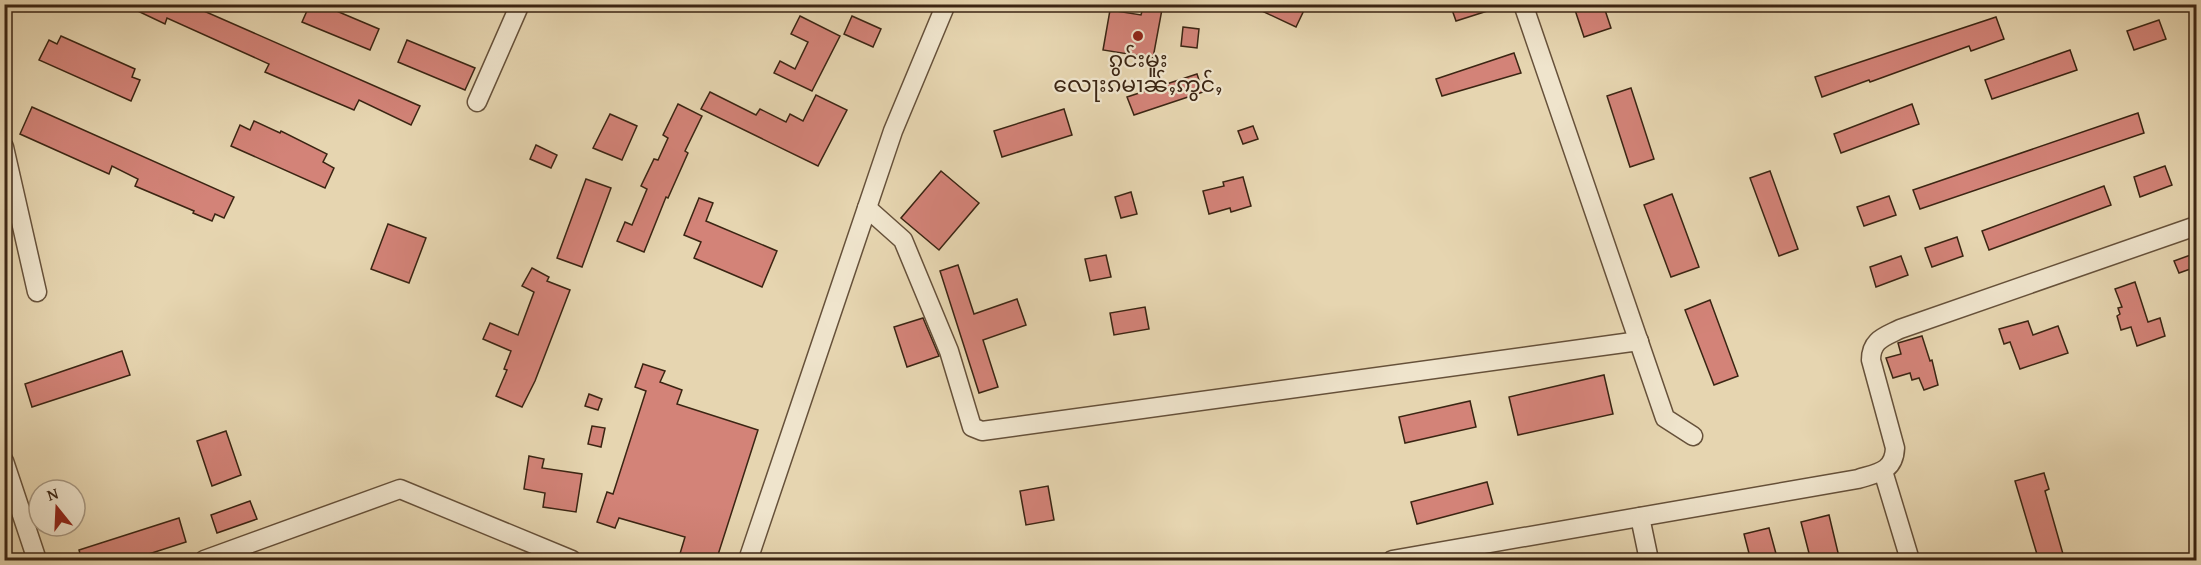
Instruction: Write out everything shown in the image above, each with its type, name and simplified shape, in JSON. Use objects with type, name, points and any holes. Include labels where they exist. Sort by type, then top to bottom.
[{"type":"street","points":[[477,102],[520,4]]},
{"type":"street","points":[[748,561],[893,130],[946,4]]},
{"type":"street","points":[[1523,4],[1665,418],[1692,436]]},
{"type":"street","points":[[4,147],[37,292]]},
{"type":"street","points":[[867,208],[903,240],[949,351],[972,427],[982,431],[1639,342]]},
{"type":"street","points":[[1392,561],[1858,479],[1883,471],[1892,464],[1895,448],[1871,360],[1871,350],[1876,342],[1900,329],[2196,226]]},
{"type":"street","points":[[4,461],[37,561]]},
{"type":"street","points":[[1883,471],[1910,561]]},
{"type":"street","points":[[204,561],[400,489],[572,561]]},
{"type":"street","points":[[1640,517],[1649,561]]},
{"type":"building","points":[[123,4],[188,4],[420,106],[411,125],[359,100],[354,110],[265,72],[269,64],[167,18],[165,24]]},
{"type":"building","points":[[310,4],[320,4],[379,29],[370,50],[302,22]]},
{"type":"building","points":[[1144,4],[1163,4],[1153,58],[1103,50],[1110,10],[1141,15]]},
{"type":"building","points":[[1247,4],[1307,4],[1296,27]]},
{"type":"building","points":[[1450,4],[1499,4],[1500,7],[1456,21]]},
{"type":"building","points":[[1573,4],[1603,4],[1611,28],[1584,37]]},
{"type":"building","points":[[800,16],[840,36],[812,91],[774,73],[780,61],[795,69],[808,42],[791,34]]},
{"type":"building","points":[[852,16],[881,29],[873,47],[844,34]]},
{"type":"building","points":[[1996,17],[2004,39],[1971,51],[1969,46],[1822,97],[1815,77]]},
{"type":"building","points":[[2159,20],[2166,39],[2134,50],[2127,31]]},
{"type":"building","points":[[1183,27],[1199,29],[1197,48],[1181,46]]},
{"type":"building","points":[[61,36],[135,69],[132,77],[140,80],[131,101],[39,60],[49,40],[57,44]]},
{"type":"building","points":[[407,40],[475,68],[465,90],[398,62]]},
{"type":"building","points":[[2070,50],[2077,70],[1992,99],[1985,80]]},
{"type":"building","points":[[1514,53],[1521,73],[1442,96],[1436,79]]},
{"type":"building","points":[[1197,74],[1203,92],[1134,115],[1127,97]]},
{"type":"building","points":[[1631,88],[1654,159],[1630,167],[1607,96]]},
{"type":"building","points":[[710,92],[756,115],[760,109],[786,122],[790,114],[803,121],[816,95],[847,110],[818,166],[701,109]]},
{"type":"building","points":[[678,104],[702,116],[685,151],[688,153],[668,198],[666,197],[644,252],[617,241],[625,222],[632,225],[647,189],[641,186],[654,159],[658,160],[668,138],[663,135]]},
{"type":"building","points":[[1912,104],[1919,124],[1841,153],[1834,134]]},
{"type":"building","points":[[32,107],[234,197],[224,218],[215,214],[212,221],[135,186],[138,179],[112,166],[109,174],[20,134]]},
{"type":"building","points":[[1064,109],[1072,135],[1002,157],[994,131]]},
{"type":"building","points":[[2138,113],[2144,133],[1920,209],[1913,190]]},
{"type":"building","points":[[610,114],[637,126],[622,160],[593,148]]},
{"type":"building","points":[[254,121],[280,133],[281,131],[327,154],[323,162],[334,168],[325,188],[231,146],[240,125],[250,130]]},
{"type":"building","points":[[1253,126],[1258,139],[1243,144],[1238,131]]},
{"type":"building","points":[[536,145],[557,155],[551,168],[530,159]]},
{"type":"building","points":[[2165,166],[2172,185],[2140,197],[2134,177]]},
{"type":"building","points":[[941,171],[979,203],[939,250],[901,218]]},
{"type":"building","points":[[1770,171],[1798,249],[1779,256],[1750,178]]},
{"type":"building","points":[[1243,177],[1251,206],[1231,212],[1230,208],[1209,214],[1203,191],[1224,186],[1223,182]]},
{"type":"building","points":[[586,179],[611,188],[582,267],[557,258]]},
{"type":"building","points":[[2104,186],[2111,205],[1989,250],[1982,231]]},
{"type":"building","points":[[1131,192],[1137,214],[1121,218],[1115,197]]},
{"type":"building","points":[[1672,194],[1699,267],[1671,277],[1644,205]]},
{"type":"building","points":[[1889,196],[1896,215],[1864,226],[1857,207]]},
{"type":"building","points":[[699,198],[713,203],[706,221],[777,251],[762,287],[694,258],[701,242],[684,235]]},
{"type":"building","points":[[388,224],[426,238],[409,283],[371,269]]},
{"type":"building","points":[[1957,237],[1963,256],[1932,267],[1925,248]]},
{"type":"building","points":[[2196,253],[2196,267],[2179,273],[2174,261]]},
{"type":"building","points":[[1106,255],[1111,277],[1090,281],[1085,259]]},
{"type":"building","points":[[1901,256],[1908,275],[1876,287],[1870,267]]},
{"type":"building","points":[[958,265],[974,314],[1017,299],[1026,325],[983,340],[998,387],[979,393],[940,271]]},
{"type":"building","points":[[532,268],[549,277],[547,281],[570,290],[535,381],[522,407],[496,396],[507,370],[504,369],[511,351],[483,339],[490,323],[518,335],[534,292],[522,286]]},
{"type":"building","points":[[2135,282],[2148,322],[2160,318],[2165,336],[2137,346],[2131,327],[2121,330],[2117,316],[2120,314],[2118,308],[2122,307],[2115,289]]},
{"type":"building","points":[[1710,300],[1738,376],[1714,385],[1685,310]]},
{"type":"building","points":[[1145,307],[1149,329],[1114,335],[1110,313]]},
{"type":"building","points":[[923,318],[939,356],[907,367],[894,327]]},
{"type":"building","points":[[2028,321],[2033,335],[2058,326],[2068,353],[2020,369],[2010,342],[2004,344],[1999,329]]},
{"type":"building","points":[[1922,336],[1930,361],[1932,360],[1938,385],[1924,390],[1919,378],[1912,380],[1910,373],[1893,378],[1886,358],[1901,354],[1898,343]]},
{"type":"building","points":[[122,351],[130,375],[32,407],[25,384]]},
{"type":"building","points":[[643,364],[665,371],[660,382],[682,390],[677,404],[758,430],[716,561],[693,561],[679,557],[685,537],[619,518],[615,528],[597,522],[607,492],[613,494],[646,391],[635,387]]},
{"type":"building","points":[[1604,375],[1613,414],[1518,435],[1509,397]]},
{"type":"building","points":[[589,394],[602,399],[598,410],[585,406]]},
{"type":"building","points":[[1470,401],[1476,427],[1405,443],[1399,417]]},
{"type":"building","points":[[592,426],[605,428],[601,447],[588,444]]},
{"type":"building","points":[[226,431],[241,475],[212,486],[197,441]]},
{"type":"building","points":[[529,456],[544,459],[542,468],[582,474],[576,512],[543,507],[545,493],[524,489]]},
{"type":"building","points":[[2044,473],[2049,489],[2045,491],[2065,561],[2039,561],[2015,481]]},
{"type":"building","points":[[1487,482],[1493,504],[1417,524],[1411,502]]},
{"type":"building","points":[[1048,486],[1054,520],[1026,525],[1020,491]]},
{"type":"building","points":[[250,501],[257,519],[217,533],[211,515]]},
{"type":"building","points":[[1829,515],[1840,561],[1811,561],[1801,522]]},
{"type":"building","points":[[179,518],[186,542],[127,561],[82,561],[79,550]]},
{"type":"building","points":[[1769,528],[1778,561],[1751,561],[1744,534]]},
{"type":"place","name":"ၵွင်းမူး လေႃးၵမၢၼ်ႇဢွင်ႇ","points":[[1138,36]]}]
